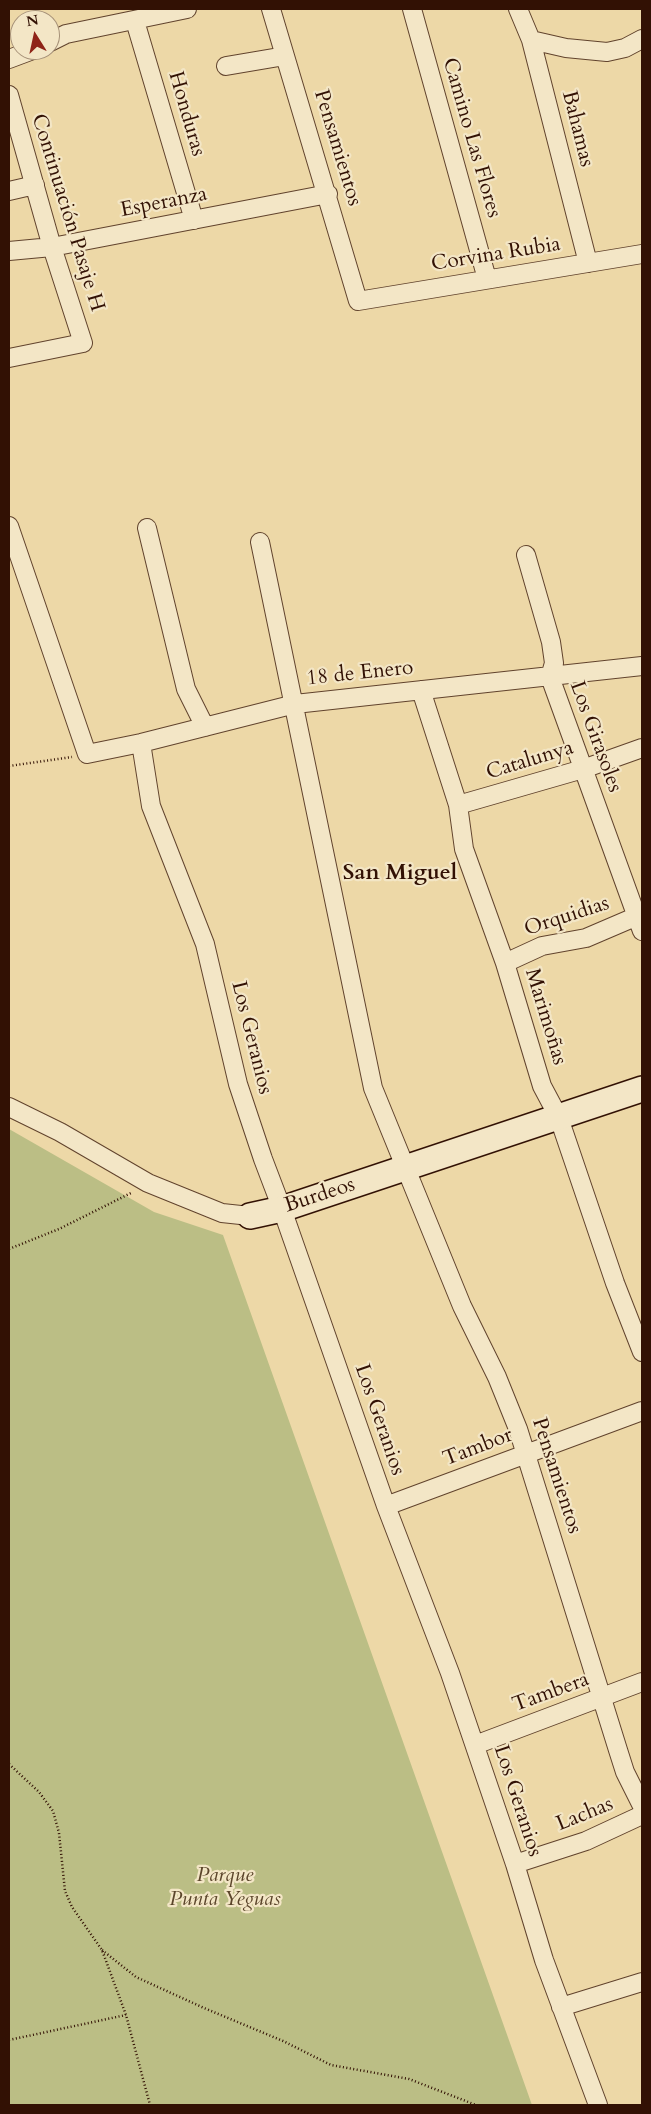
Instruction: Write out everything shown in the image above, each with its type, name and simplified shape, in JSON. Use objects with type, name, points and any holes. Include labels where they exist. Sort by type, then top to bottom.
[{"type":"street","points":[[60,37],[66,34],[187,9]]},
{"type":"street","name":"Pensamientos","points":[[271,9],[328,194],[358,301]]},
{"type":"street","name":"Camino Las Flores","points":[[412,9],[487,279]]},
{"type":"street","name":"Bahamas","points":[[518,9],[531,40],[588,263]]},
{"type":"street","name":"Honduras","points":[[135,20],[194,220]]},
{"type":"street","points":[[531,40],[566,48],[607,52],[625,48],[642,40]]},
{"type":"street","points":[[226,66],[286,56]]},
{"type":"street","name":"Continuación Pasaje H","points":[[9,96],[52,247],[83,343],[9,358]]},
{"type":"street","points":[[9,191],[35,185]]},
{"type":"street","name":"Esperanza","points":[[9,252],[52,247],[328,194]]},
{"type":"street","name":"Corvina Rubia","points":[[358,301],[642,254]]},
{"type":"street","points":[[9,526],[87,754]]},
{"type":"street","points":[[148,528],[186,688],[205,727]]},
{"type":"street","name":"Pensamientos","points":[[260,542],[373,1088],[407,1167],[462,1306],[497,1377],[526,1454],[625,1772],[642,1806]]},
{"type":"street","name":"Los Girasoles","points":[[526,555],[551,642],[554,663],[550,677],[640,920]]},
{"type":"street","name":"18 de Enero","points":[[87,754],[141,743],[295,704],[642,666]]},
{"type":"street","name":"Marimoñas","points":[[421,690],[458,805],[464,849],[505,963],[542,1086],[559,1118],[615,1284],[642,1352]]},
{"type":"street","name":"Los Geranios","points":[[141,743],[151,806],[205,944],[238,1084],[263,1159],[386,1506],[422,1597],[475,1745],[560,2007],[598,2105]]},
{"type":"street","name":"Catalunya","points":[[458,805],[583,769],[642,748]]},
{"type":"street","name":"Orquidias","points":[[505,963],[542,946],[586,938],[640,920]]},
{"type":"street","name":"Burdeos","points":[[9,1107],[60,1132],[148,1183],[222,1213],[250,1216],[282,1209],[642,1089]]},
{"type":"street","name":"Tambor","points":[[386,1506],[642,1411]]},
{"type":"street","name":"Tambera","points":[[475,1745],[642,1682]]},
{"type":"street","name":"Lachas","points":[[514,1864],[586,1840],[642,1815]]},
{"type":"street","points":[[560,2007],[642,1982]]},
{"type":"path","points":[[9,766],[87,754]]},
{"type":"path","points":[[9,1249],[66,1226],[106,1207],[148,1183]]},
{"type":"path","points":[[9,1764],[38,1792],[53,1811],[60,1833],[65,1891],[68,1899],[102,1950],[136,1977],[283,2041],[331,2065],[409,2079],[476,2105]]},
{"type":"path","points":[[102,1950],[126,2015],[150,2105]]},
{"type":"path","points":[[9,2040],[126,2015]]},
{"type":"green space","name":"Parque Punta Yeguas","points":[[9,1129],[154,1212],[223,1235],[532,2105],[9,2105]]},
{"type":"district","name":"San Miguel","points":[[400,874]]}]
